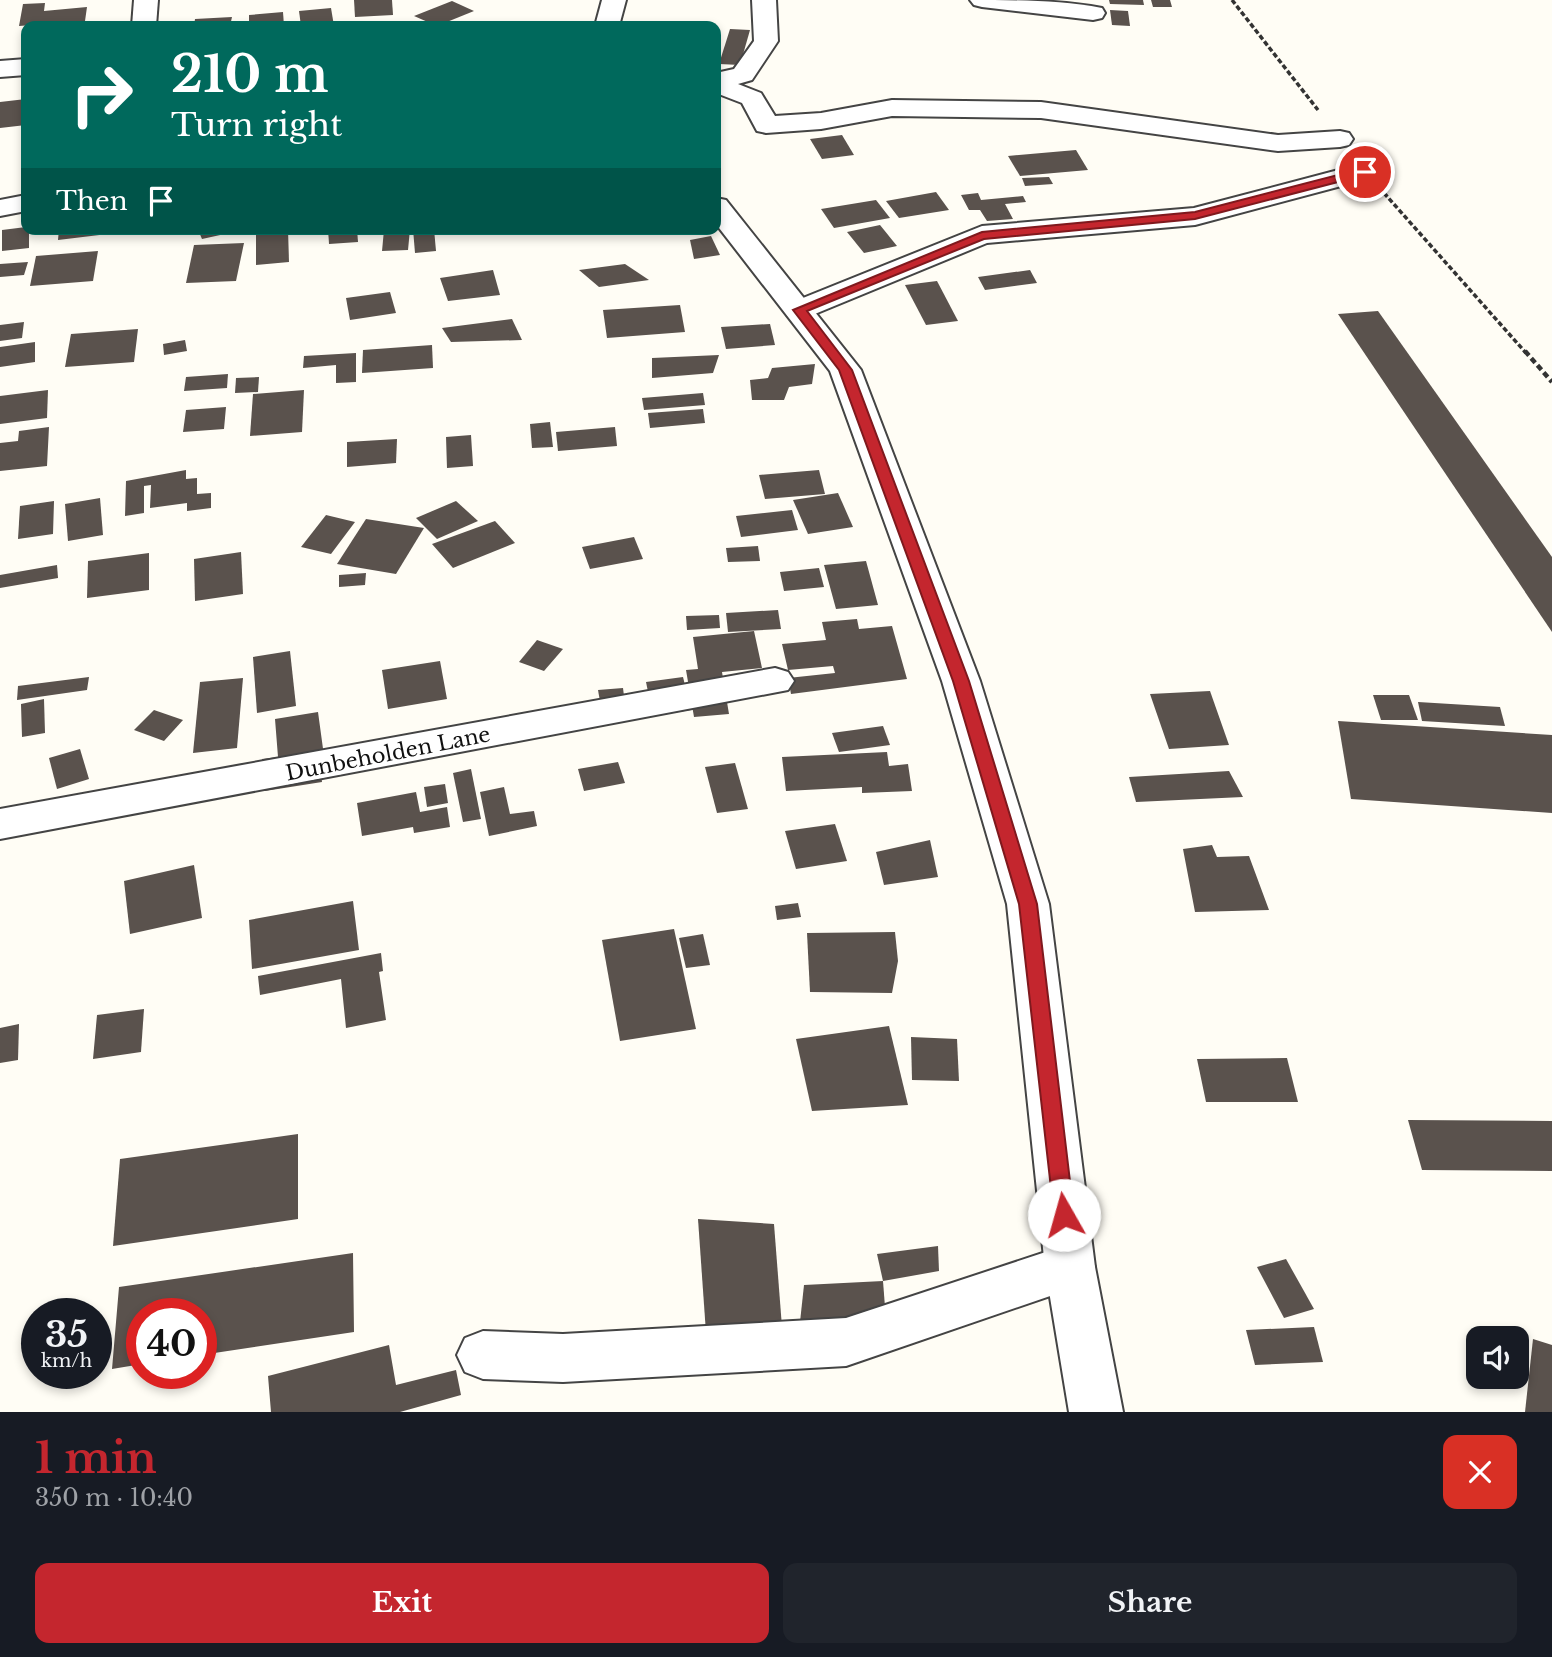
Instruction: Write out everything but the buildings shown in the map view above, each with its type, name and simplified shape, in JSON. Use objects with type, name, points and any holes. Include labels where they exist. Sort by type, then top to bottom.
[{"type":"street","points":[[144,21],[146,0]]},
{"type":"street","points":[[608,21],[614,0]]},
{"type":"street","points":[[721,81],[743,75],[766,41],[764,0]]},
{"type":"street","points":[[982,0],[1093,13]]},
{"type":"street","points":[[0,69],[21,67]]},
{"type":"street","points":[[721,84],[752,98],[766,125],[821,121],[892,108],[1041,110],[1278,143],[1320,138],[1340,139]]},
{"type":"street","points":[[799,310],[982,235],[1195,216],[1365,172]]},
{"type":"street","points":[[0,208],[21,204]]},
{"type":"street","points":[[721,212],[845,370],[961,681],[1028,904],[1070,1267],[1096,1412]]},
{"type":"street","name":"Dunbeholden Lane","points":[[0,824],[775,681]]},
{"type":"street","points":[[483,1355],[563,1358],[846,1342],[1070,1267]]},
{"type":"route","points":[[1064,1215],[1028,904],[961,681],[845,370],[799,310],[982,235],[1195,216],[1365,172]]}]
